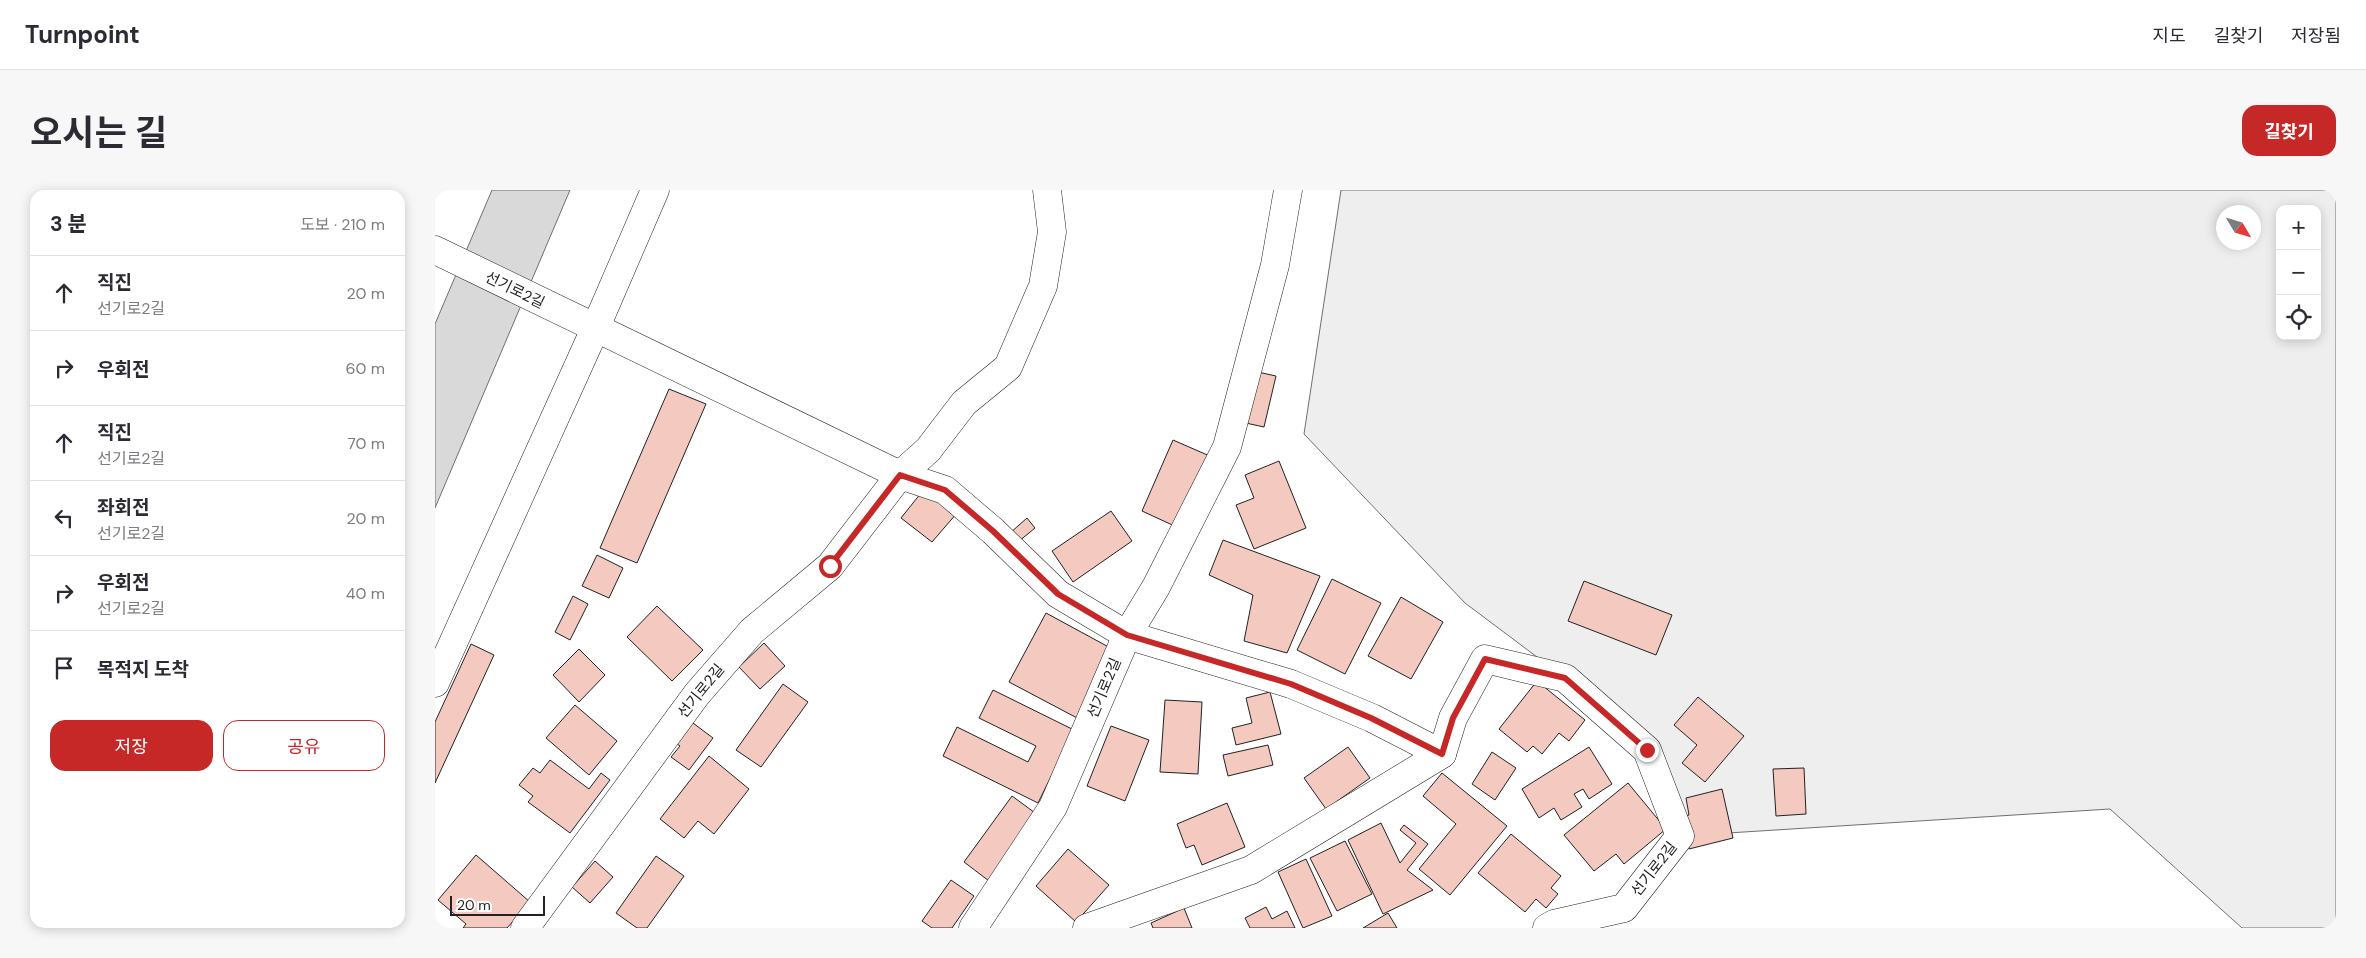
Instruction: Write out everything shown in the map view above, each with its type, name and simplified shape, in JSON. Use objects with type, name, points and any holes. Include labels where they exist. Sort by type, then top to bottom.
[{"type":"street","points":[[435,683],[588,326],[655,190]]},
{"type":"street","name":"선기로2길","points":[[525,928],[697,694],[752,631],[830,566],[900,475],[928,450],[964,403],[1008,367],[1043,286],[1052,232],[1047,190]]},
{"type":"street","name":"선기로2길","points":[[973,928],[1053,807],[1127,635],[1156,587],[1227,447],[1275,265],[1288,190]]},
{"type":"street","name":"선기로2길","points":[[435,250],[588,326],[900,475]]},
{"type":"street","points":[[900,475],[945,490],[993,531],[1058,594],[1127,635],[1291,684],[1371,718],[1442,754]]},
{"type":"street","name":"선기로2길","points":[[1442,754],[1453,718],[1485,659],[1565,678],[1647,750],[1680,836],[1624,908],[1554,924],[1547,928]]},
{"type":"street","points":[[1087,928],[1251,870],[1442,754]]},
{"type":"shaded area","points":[[492,190],[570,190],[435,508],[435,324]]},
{"type":"shaded area","points":[[1341,190],[2336,190],[2336,928],[2242,928],[2110,809],[1680,836],[1647,750],[1565,678],[1465,603],[1304,434]]},
{"type":"building","points":[[1253,371],[1276,376],[1264,427],[1241,422]]},
{"type":"building","points":[[669,389],[706,404],[637,563],[600,548]]},
{"type":"building","points":[[1173,440],[1212,457],[1181,529],[1142,511]]},
{"type":"building","points":[[1279,461],[1306,528],[1254,549],[1236,505],[1254,498],[1245,475]]},
{"type":"building","points":[[925,488],[957,513],[932,542],[901,518]]},
{"type":"building","points":[[1111,511],[1132,541],[1073,582],[1052,551]]},
{"type":"building","points":[[1027,518],[1035,528],[1018,542],[1010,533]]},
{"type":"building","points":[[1223,540],[1320,576],[1287,653],[1244,641],[1253,595],[1209,575]]},
{"type":"building","points":[[597,555],[623,568],[609,598],[582,586]]},
{"type":"building","points":[[1332,579],[1381,603],[1345,674],[1297,650]]},
{"type":"building","points":[[1584,581],[1672,615],[1656,655],[1568,621]]},
{"type":"building","points":[[573,596],[588,604],[570,640],[555,632]]},
{"type":"building","points":[[1401,597],[1443,622],[1411,679],[1368,656]]},
{"type":"building","points":[[657,606],[703,650],[672,681],[627,637]]},
{"type":"building","points":[[1046,613],[1116,651],[1079,719],[1009,682]]},
{"type":"building","points":[[764,643],[785,666],[760,689],[739,667]]},
{"type":"building","points":[[471,644],[494,655],[435,783],[435,722]]},
{"type":"building","points":[[579,649],[605,675],[579,702],[553,675]]},
{"type":"building","points":[[1537,681],[1585,720],[1569,741],[1559,733],[1542,754],[1533,746],[1527,752],[1499,729]]},
{"type":"building","points":[[783,684],[808,702],[761,767],[736,750]]},
{"type":"building","points":[[993,690],[1074,730],[1038,803],[943,756],[957,727],[1028,762],[1036,746],[979,718]]},
{"type":"building","points":[[1270,692],[1281,734],[1236,745],[1232,728],[1252,723],[1246,698]]},
{"type":"building","points":[[1698,697],[1744,736],[1705,782],[1682,763],[1697,745],[1674,725]]},
{"type":"building","points":[[1165,700],[1202,702],[1198,774],[1160,772]]},
{"type":"building","points":[[575,705],[617,741],[589,775],[546,738]]},
{"type":"building","points":[[689,720],[713,738],[689,770],[671,757],[680,746],[673,741]]},
{"type":"building","points":[[1111,726],[1149,740],[1125,801],[1087,786]]},
{"type":"building","points":[[1268,745],[1273,765],[1228,776],[1223,755]]},
{"type":"building","points":[[1348,747],[1370,778],[1326,809],[1304,778]]},
{"type":"building","points":[[1589,747],[1612,784],[1589,799],[1583,789],[1574,794],[1582,807],[1561,820],[1554,808],[1539,818],[1522,789]]},
{"type":"building","points":[[1492,752],[1516,768],[1495,800],[1472,784]]},
{"type":"building","points":[[709,756],[749,789],[714,834],[698,821],[684,838],[660,819]]},
{"type":"building","points":[[550,760],[589,789],[601,773],[610,780],[570,833],[528,802],[533,796],[519,785],[533,768],[540,773]]},
{"type":"building","points":[[1804,768],[1806,814],[1776,816],[1773,769]]},
{"type":"building","points":[[1442,773],[1507,826],[1450,895],[1419,869],[1456,824],[1423,796]]},
{"type":"building","points":[[1628,783],[1666,829],[1624,864],[1616,854],[1594,871],[1564,835]]},
{"type":"building","points":[[1722,789],[1733,838],[1689,849],[1682,817],[1689,815],[1686,798]]},
{"type":"building","points":[[1012,796],[1042,818],[993,884],[964,862]]},
{"type":"building","points":[[1227,803],[1245,847],[1202,865],[1194,845],[1186,848],[1177,824]]},
{"type":"building","points":[[1381,823],[1400,863],[1416,843],[1400,830],[1404,825],[1428,844],[1407,870],[1433,890],[1383,914],[1348,840]]},
{"type":"building","points":[[1511,834],[1561,876],[1551,888],[1558,894],[1546,908],[1536,899],[1525,912],[1478,873]]},
{"type":"building","points":[[1345,841],[1372,894],[1337,911],[1310,858]]},
{"type":"building","points":[[1068,849],[1109,885],[1076,922],[1036,886]]},
{"type":"building","points":[[476,855],[530,902],[507,928],[463,928],[466,924],[438,900]]},
{"type":"building","points":[[656,856],[684,876],[647,928],[637,928],[616,913]]},
{"type":"building","points":[[1306,859],[1332,916],[1303,928],[1278,872]]},
{"type":"building","points":[[595,861],[613,877],[590,903],[572,887]]},
{"type":"building","points":[[951,880],[974,896],[952,928],[932,928],[922,921]]},
{"type":"building","points":[[1266,907],[1272,919],[1287,911],[1295,928],[1250,928],[1245,918]]},
{"type":"building","points":[[1184,908],[1192,928],[1153,928],[1151,923]]},
{"type":"building","points":[[1388,913],[1397,928],[1363,928]]},
{"type":"route","points":[[830,566],[900,475],[945,490],[993,531],[1058,594],[1127,635],[1291,684],[1371,718],[1442,754],[1453,718],[1485,659],[1565,678],[1647,750]]}]
